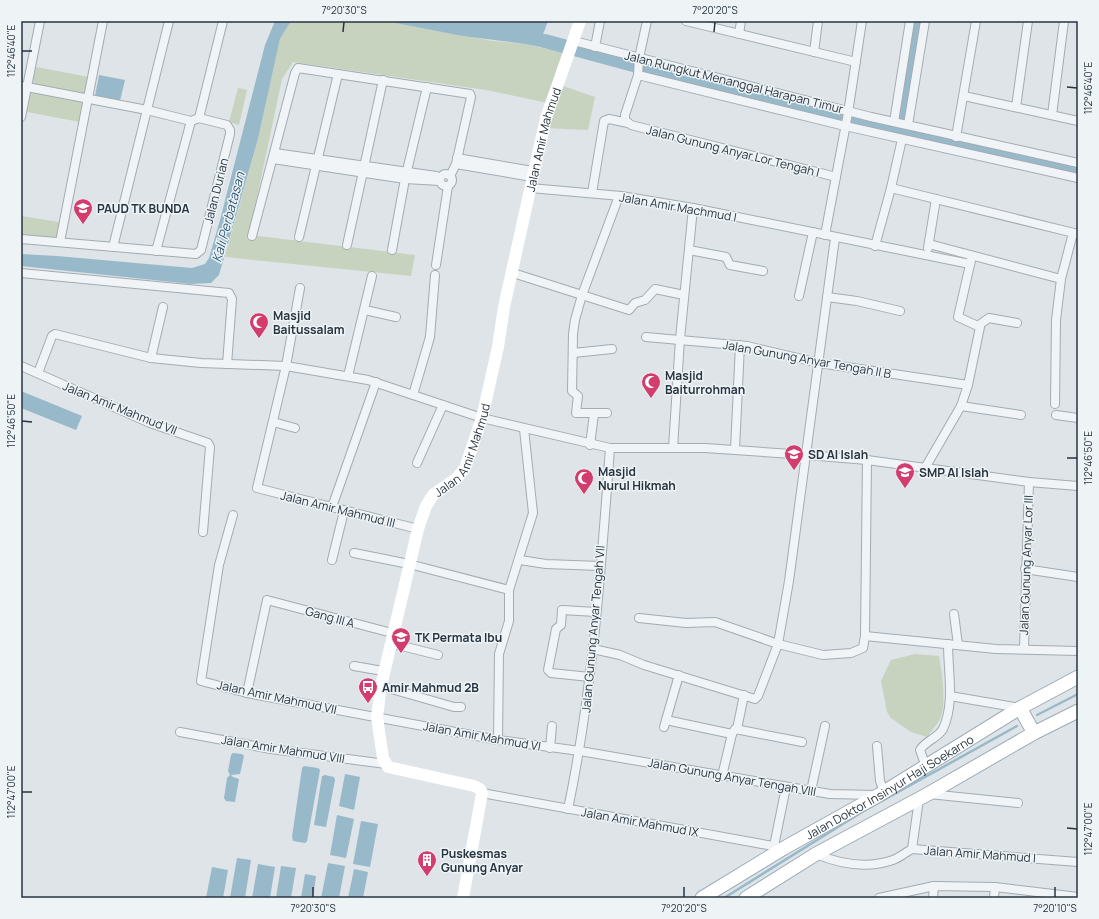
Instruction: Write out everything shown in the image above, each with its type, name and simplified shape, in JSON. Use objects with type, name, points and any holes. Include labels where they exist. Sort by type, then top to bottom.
[{"type":"main road","name":"Jalan Doktor Insinyur Haji Soekarno","points":[[702,898],[779,847],[882,794],[1020,708],[1078,677]]},
{"type":"main road","points":[[1020,708],[1034,733]]},
{"type":"main road","name":"Jalan Doktor Insinyur Haji Soekarno","points":[[746,898],[816,854],[923,796],[1034,733],[1078,711]]},
{"type":"street","points":[[21,117],[24,86],[40,21]]},
{"type":"street","points":[[60,242],[103,21]]},
{"type":"street","points":[[113,247],[169,21]]},
{"type":"street","points":[[24,86],[147,110],[191,121],[199,118],[223,21]]},
{"type":"street","name":"Jalan Amir Mahmud","points":[[386,764],[377,717],[383,671],[418,529],[426,506],[433,495],[457,478],[465,468],[482,418],[546,118],[580,21]]},
{"type":"street","points":[[595,47],[600,21]]},
{"type":"street","points":[[638,73],[639,60],[647,21]]},
{"type":"street","points":[[686,21],[856,62]]},
{"type":"street","points":[[739,34],[741,21]]},
{"type":"street","points":[[814,52],[818,21]]},
{"type":"street","points":[[825,235],[846,124],[862,21]]},
{"type":"street","points":[[901,124],[910,21]]},
{"type":"street","points":[[901,124],[925,21]]},
{"type":"street","points":[[956,137],[976,21]]},
{"type":"street","points":[[1016,107],[1028,21]]},
{"type":"street","points":[[1052,115],[1064,21]]},
{"type":"street","name":"Jalan Rungkut Menanggal Harapan Timur","points":[[572,47],[595,47],[639,60],[848,112],[1078,163]]},
{"type":"street","points":[[252,236],[297,68],[301,67],[470,94],[471,98],[456,161],[450,176],[452,182],[448,186],[436,265]]},
{"type":"street","name":"Jalan Rungkut Menanggal Harapan Timur","points":[[629,124],[625,115],[638,73],[902,139],[1078,178]]},
{"type":"street","points":[[299,237],[338,74]]},
{"type":"street","points":[[347,245],[382,80]]},
{"type":"street","points":[[392,250],[406,175],[427,87]]},
{"type":"street","points":[[964,96],[1078,121]]},
{"type":"street","name":"Jalan Durian","points":[[21,239],[193,255],[200,250],[230,130],[227,125],[199,118]]},
{"type":"street","name":"Jalan Gunung Anyar Lor Tengah I","points":[[592,193],[604,121],[609,119],[836,177]]},
{"type":"street","points":[[156,251],[191,121]]},
{"type":"street","points":[[875,246],[891,188],[902,139]]},
{"type":"street","points":[[274,156],[440,179],[446,174],[450,176]]},
{"type":"street","name":"Jalan Amir Machmud I","points":[[456,161],[592,193],[693,208],[927,256],[971,260]]},
{"type":"street","points":[[440,179],[444,186],[448,186]]},
{"type":"street","points":[[891,188],[1075,234],[1061,279],[1054,334],[1055,404]]},
{"type":"street","points":[[607,413],[576,413],[578,396],[572,391],[573,334],[582,295],[619,196]]},
{"type":"street","points":[[927,256],[936,200]]},
{"type":"street","points":[[673,448],[680,339],[693,208]]},
{"type":"street","points":[[799,296],[813,232]]},
{"type":"street","points":[[593,649],[757,698],[778,644],[807,455],[835,238]]},
{"type":"street","points":[[929,244],[971,260],[1061,279]]},
{"type":"street","points":[[689,250],[726,257],[730,265],[763,271]]},
{"type":"street","points":[[971,260],[958,316],[960,319],[979,325]]},
{"type":"street","points":[[513,272],[629,310],[635,302],[645,300],[655,289],[684,295]]},
{"type":"street","points":[[21,273],[228,292],[232,299],[227,364]]},
{"type":"street","points":[[413,395],[430,337],[435,275]]},
{"type":"street","points":[[348,376],[372,276]]},
{"type":"street","points":[[295,428],[273,422],[286,366],[300,288]]},
{"type":"street","points":[[828,297],[857,301],[900,311]]},
{"type":"street","points":[[150,358],[163,307]]},
{"type":"street","points":[[365,310],[396,317]]},
{"type":"street","points":[[979,325],[989,318],[1017,323]]},
{"type":"street","points":[[925,468],[961,406],[968,385],[980,328],[979,325]]},
{"type":"street","points":[[21,366],[38,374],[54,334],[150,358],[201,363],[286,366],[348,376],[376,382],[482,418],[590,445],[610,448],[735,449],[867,460],[1029,482],[1078,486]]},
{"type":"street","name":"Jalan Gunung Anyar Tengah II B","points":[[646,337],[740,345],[819,363],[968,385]]},
{"type":"street","points":[[735,449],[740,345]]},
{"type":"street","points":[[573,353],[612,349]]},
{"type":"street","name":"Jalan Amir Mahmud VII","points":[[38,374],[150,423],[208,443],[210,447],[203,532]]},
{"type":"street","points":[[332,508],[376,382]]},
{"type":"street","points":[[417,463],[443,405]]},
{"type":"street","points":[[961,406],[1021,415]]},
{"type":"street","points":[[590,445],[594,414]]},
{"type":"street","points":[[1056,415],[1078,418]]},
{"type":"street","name":"Jalan Amir Mahmud III","points":[[273,422],[257,485],[258,489],[418,529]]},
{"type":"street","points":[[498,740],[499,654],[509,621],[509,590],[520,560],[533,513],[527,430]]},
{"type":"street","name":"Jalan Gunung Anyar Tengah VII","points":[[568,809],[583,752],[610,448]]},
{"type":"street","points":[[639,618],[686,623],[715,622],[778,644],[823,655],[851,653],[863,648],[865,636],[867,460]]},
{"type":"street","name":"Jalan Gunung Anyar Lor III","points":[[1024,648],[1025,569],[1029,482]]},
{"type":"street","points":[[332,560],[344,511]]},
{"type":"street","name":"Jalan Amir Mahmud VII","points":[[233,515],[219,565],[201,681],[247,693],[377,717]]},
{"type":"street","points":[[354,553],[409,564],[509,590]]},
{"type":"street","points":[[520,560],[546,564],[600,566]]},
{"type":"street","points":[[1025,569],[1078,577]]},
{"type":"street","name":"Gang III A","points":[[247,693],[268,600],[438,654]]},
{"type":"street","points":[[590,677],[550,673],[548,670],[556,629],[561,625],[562,610],[596,612]]},
{"type":"street","points":[[954,614],[958,645]]},
{"type":"street","points":[[865,636],[996,648],[1078,651]]},
{"type":"street","points":[[926,767],[920,750],[943,728],[950,696],[948,644]]},
{"type":"street","points":[[354,666],[383,671]]},
{"type":"street","points":[[679,675],[665,724],[802,742]]},
{"type":"street","points":[[381,686],[454,707],[461,707]]},
{"type":"street","points":[[722,776],[744,695]]},
{"type":"street","points":[[950,696],[1020,708]]},
{"type":"street","name":"Jalan Amir Mahmud VI","points":[[377,717],[498,740],[583,752]]},
{"type":"street","points":[[550,748],[552,726]]},
{"type":"street","points":[[811,791],[825,726]]},
{"type":"street","name":"Jalan Amir Mahmud VIII","points":[[180,732],[271,749],[386,764]]},
{"type":"street","points":[[877,746],[882,794]]},
{"type":"street","name":"Jalan Gunung Anyar Tengah VIII","points":[[583,752],[830,794],[882,794]]},
{"type":"street","points":[[386,764],[393,769],[474,786],[489,794],[463,898]]},
{"type":"street","points":[[779,847],[786,787]]},
{"type":"street","name":"Jalan Amir Mahmud IX","points":[[489,794],[779,847]]},
{"type":"street","points":[[912,849],[923,796],[1018,803]]},
{"type":"street","name":"Jalan Amir Mahmud I","points":[[816,854],[835,862],[861,865],[893,860],[912,849],[1078,862]]},
{"type":"street","points":[[933,898],[934,886]]},
{"type":"street","points":[[879,898],[934,886],[995,887],[1050,896],[1078,897]]},
{"type":"street","points":[[994,898],[995,887]]},
{"type":"green space","points":[[291,21],[385,21],[493,41],[525,44],[566,53],[548,103],[486,90],[293,62],[282,79],[249,235],[415,255],[411,276],[225,257],[258,139],[280,39]]},
{"type":"green space","points":[[36,67],[89,77],[86,92],[82,95],[35,85],[33,80]]},
{"type":"green space","points":[[560,85],[595,97],[588,130],[544,128]]},
{"type":"green space","points":[[238,88],[247,90],[239,125],[229,122]]},
{"type":"green space","points":[[32,92],[81,101],[83,105],[80,122],[27,112],[29,96]]},
{"type":"green space","points":[[21,216],[59,222],[57,239],[21,236]]},
{"type":"green space","points":[[915,654],[939,656],[944,697],[942,713],[939,721],[927,737],[911,732],[891,718],[887,712],[881,681],[891,660]]},
{"type":"water","name":"Kali Perbatasan","points":[[275,21],[291,21],[280,39],[258,139],[219,275],[211,283],[191,284],[21,266],[21,254],[192,268],[205,264],[209,258],[220,220],[265,45]]},
{"type":"water","points":[[385,21],[548,21],[541,40],[563,46],[561,51],[525,44],[463,36]]},
{"type":"water","points":[[99,75],[125,80],[120,101],[95,96]]},
{"type":"water","points":[[21,391],[82,416],[76,430],[21,408]]},
{"type":"water","points":[[233,753],[242,754],[244,756],[240,774],[231,775],[239,779],[235,802],[226,801],[224,798],[227,778],[230,775],[228,771],[231,755]]},
{"type":"water","points":[[304,766],[318,768],[320,770],[307,841],[305,843],[293,841],[292,837],[302,768]]},
{"type":"water","points":[[345,774],[360,777],[354,810],[339,806]]},
{"type":"water","points":[[325,775],[334,777],[335,780],[326,827],[314,825],[322,776]]},
{"type":"water","points":[[337,815],[354,819],[346,858],[330,855]]},
{"type":"water","points":[[361,821],[378,824],[370,867],[353,864]]},
{"type":"water","points":[[237,858],[251,860],[245,898],[230,898]]},
{"type":"water","points":[[328,863],[345,866],[339,898],[321,898]]},
{"type":"water","points":[[258,864],[275,867],[270,898],[252,898]]},
{"type":"water","points":[[281,866],[296,868],[291,898],[276,898]]},
{"type":"water","points":[[212,867],[228,870],[223,898],[206,898]]},
{"type":"water","points":[[354,869],[368,872],[363,898],[348,898]]},
{"type":"water","points":[[305,874],[316,876],[313,898],[301,898]]},
{"type":"waterway","points":[[899,131],[917,21]]},
{"type":"waterway","points":[[545,41],[762,100],[1078,173]]},
{"type":"waterway","points":[[1037,715],[1078,694]]},
{"type":"waterway","points":[[724,898],[862,812],[1017,726]]},
{"type":"place","name":"PAUD TK BUNDA","points":[[83,225]]},
{"type":"place","name":"Masjid Baitussalam","points":[[259,339]]},
{"type":"place","name":"Masjid Baiturrohman","points":[[651,399]]},
{"type":"place","name":"SD Al Islah","points":[[794,471]]},
{"type":"place","name":"SMP Al Islah","points":[[905,489]]},
{"type":"place","name":"Masjid Nurul Hikmah","points":[[584,495]]},
{"type":"place","name":"TK Permata Ibu","points":[[401,654]]},
{"type":"place","name":"Amir Mahmud 2B","points":[[368,704]]},
{"type":"place","name":"Puskesmas Gunung Anyar","points":[[427,877]]}]
